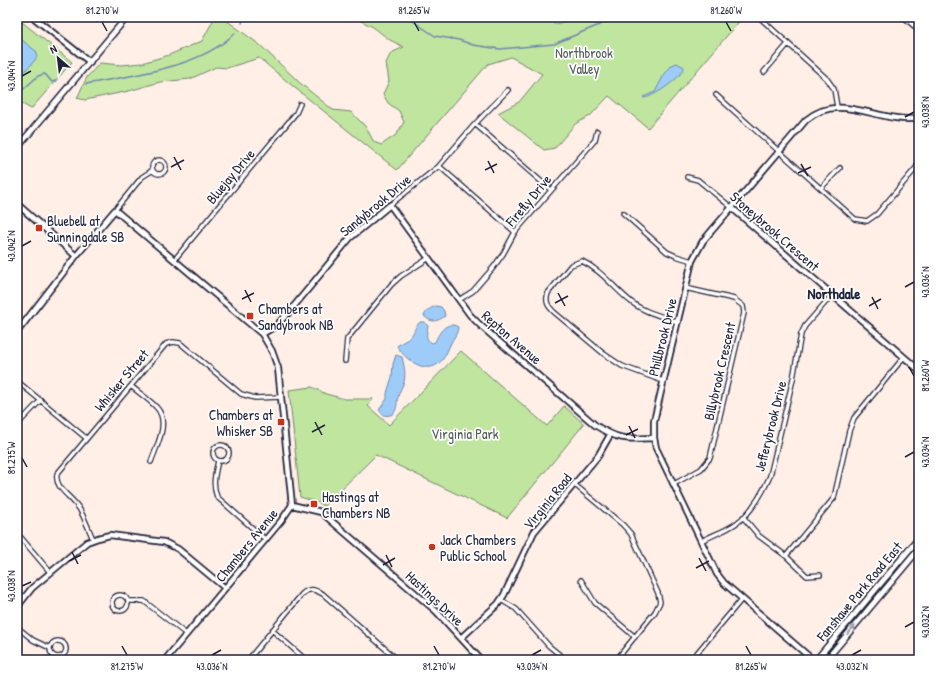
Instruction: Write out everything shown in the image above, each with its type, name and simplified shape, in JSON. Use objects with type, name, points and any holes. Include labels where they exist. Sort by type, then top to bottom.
[{"type":"main road","points":[[17,148],[128,17]]},
{"type":"main road","points":[[905,17],[919,29]]},
{"type":"main road","name":"Fanshawe Park Road East","points":[[816,660],[919,538]]},
{"type":"main road","name":"Fanshawe Park Road East","points":[[826,660],[919,549]]},
{"type":"street","points":[[33,17],[90,62]]},
{"type":"street","points":[[759,17],[827,80],[834,89],[837,107]]},
{"type":"street","points":[[764,72],[788,44]]},
{"type":"street","name":"Sandybrook Drive","points":[[262,334],[277,325],[282,320],[350,238],[439,166],[475,124],[508,90]]},
{"type":"street","points":[[716,95],[855,219],[867,221],[877,214],[916,168],[919,162]]},
{"type":"street","name":"Bluejay Drive","points":[[175,260],[296,113],[300,104]]},
{"type":"street","name":"Phillbrook Drive","points":[[813,660],[724,584],[717,574],[656,448],[654,438],[654,421],[692,261],[703,241],[806,120],[812,115],[837,107],[893,118],[918,118]]},
{"type":"street","points":[[918,118],[919,133]]},
{"type":"street","points":[[475,124],[551,190]]},
{"type":"street","name":"Firefly Drive","points":[[459,300],[472,291],[493,268],[503,254],[515,232],[595,140],[597,131]]},
{"type":"street","points":[[162,160],[166,164],[166,169],[163,173],[156,173],[153,170],[152,167],[155,161],[162,160]]},
{"type":"street","points":[[439,166],[515,232]]},
{"type":"street","points":[[821,188],[840,168]]},
{"type":"street","points":[[17,332],[76,256],[142,177],[153,170]]},
{"type":"street","name":"Stoneybrook Crescent","points":[[687,177],[698,180],[731,207],[919,370]]},
{"type":"street","points":[[17,204],[76,256]]},
{"type":"street","name":"Repton Avenue","points":[[390,205],[470,315],[481,326],[595,425],[610,435],[618,438],[630,439],[654,438]]},
{"type":"street","name":"Chambers Avenue","points":[[115,210],[262,334],[272,351],[278,368],[292,505],[266,539],[165,660]]},
{"type":"street","points":[[623,213],[667,252],[692,261]]},
{"type":"street","points":[[345,361],[347,339],[391,285],[401,276],[429,258]]},
{"type":"street","points":[[663,381],[622,366],[604,354],[548,307],[546,299],[548,294],[571,265],[582,261],[591,265],[631,302],[642,309],[678,322]]},
{"type":"street","name":"Billybrook Crescent","points":[[674,484],[702,469],[710,458],[744,314],[743,306],[734,298],[685,288]]},
{"type":"street","name":"Jefferybrook Drive","points":[[701,541],[738,522],[756,501],[770,476],[793,380],[801,334],[805,326],[832,295]]},
{"type":"street","name":"Whisker Street","points":[[93,539],[79,509],[72,498],[61,489],[56,479],[57,474],[166,344],[173,342],[180,344],[241,394],[255,398],[281,397]]},
{"type":"street","points":[[786,556],[834,498],[849,430],[854,418],[904,357]]},
{"type":"street","points":[[17,381],[86,438]]},
{"type":"street","points":[[131,386],[158,409],[163,422],[151,462]]},
{"type":"street","points":[[17,425],[41,400]]},
{"type":"street","name":"Virginia Road","points":[[461,638],[501,600],[534,532],[598,456],[610,435]]},
{"type":"street","points":[[223,445],[228,449],[228,456],[224,461],[218,461],[214,458],[212,452],[216,446],[223,445]]},
{"type":"street","points":[[218,461],[214,480],[214,489],[217,497],[266,539]]},
{"type":"street","points":[[574,484],[623,525],[631,534],[658,593],[660,602],[655,612],[616,660]]},
{"type":"street","name":"Hastings Drive","points":[[292,505],[321,512],[436,611],[481,660]]},
{"type":"street","points":[[743,517],[759,536],[786,556],[807,576],[820,575]]},
{"type":"street","points":[[17,533],[50,572]]},
{"type":"street","points":[[17,607],[32,588],[87,542],[110,535],[164,542],[178,549],[225,588]]},
{"type":"street","points":[[581,580],[595,603],[634,637]]},
{"type":"street","points":[[248,660],[302,594],[307,590],[312,589],[323,594],[398,660]]},
{"type":"street","points":[[128,601],[127,606],[121,611],[116,610],[113,605],[113,600],[118,595],[123,596],[128,601],[144,601],[186,634]]},
{"type":"street","points":[[691,660],[742,599]]},
{"type":"street","points":[[501,600],[516,609],[549,646],[566,660]]},
{"type":"street","points":[[17,627],[33,640],[50,648],[51,653],[55,657],[60,657],[66,652],[65,644],[60,641],[52,643],[50,648]]},
{"type":"street","points":[[272,630],[306,660]]},
{"type":"green space","name":"Northbrook Valley","points":[[215,17],[222,17],[260,45],[300,83],[333,110],[351,112],[365,126],[374,142],[381,145],[396,135],[404,122],[399,111],[388,103],[383,94],[389,81],[386,63],[391,53],[404,47],[390,40],[373,27],[353,17],[543,17],[556,24],[579,17],[743,17],[648,128],[609,96],[590,116],[575,124],[555,148],[544,150],[498,113],[519,102],[542,74],[511,57],[488,64],[397,170],[259,58],[227,68],[216,67],[190,79],[160,82],[129,91],[85,100],[77,98],[87,77],[100,63],[121,65],[142,63],[169,55],[202,41]]},
{"type":"green space","points":[[17,18],[72,62],[31,109],[19,102],[17,106]]},
{"type":"green space","name":"Virginia Park","points":[[461,351],[547,426],[564,406],[584,424],[507,518],[376,455],[324,506],[300,497],[289,390],[312,387],[326,394],[345,399],[373,399],[368,406],[389,425]]},
{"type":"water","points":[[17,36],[37,52],[36,59],[17,80]]},
{"type":"water","points":[[677,63],[684,67],[679,76],[661,90],[649,97],[644,98],[643,97],[655,92],[664,75],[672,65]]},
{"type":"water","points":[[436,306],[441,307],[445,316],[439,320],[429,320],[424,316],[428,310]]},
{"type":"water","points":[[420,322],[425,322],[428,326],[427,338],[432,343],[435,342],[441,331],[447,326],[454,325],[458,327],[457,333],[444,357],[433,367],[415,364],[400,351],[397,346],[409,338]]},
{"type":"water","points":[[396,355],[402,357],[405,379],[399,393],[394,413],[391,415],[383,415],[379,410],[387,399],[387,393]]},
{"type":"waterway","points":[[242,23],[244,17]]},
{"type":"waterway","points":[[407,17],[435,36],[459,40],[473,45],[500,49],[554,44],[618,17]]},
{"type":"waterway","points":[[86,84],[145,73],[185,62],[220,45],[235,33]]},
{"type":"waterway","points":[[17,95],[38,76],[45,74],[52,82],[56,81]]},
{"type":"place","name":"Bluebell at Sunningdale SB","points":[[39,228]]},
{"type":"place","name":"Chambers at Sandybrook NB","points":[[250,316]]},
{"type":"place","name":"Chambers at Whisker SB","points":[[281,422]]},
{"type":"place","name":"Hastings at Chambers NB","points":[[314,504]]},
{"type":"place","name":"Jack Chambers Public School","points":[[432,547]]},
{"type":"district","name":"Northdale","points":[[834,293]]}]
